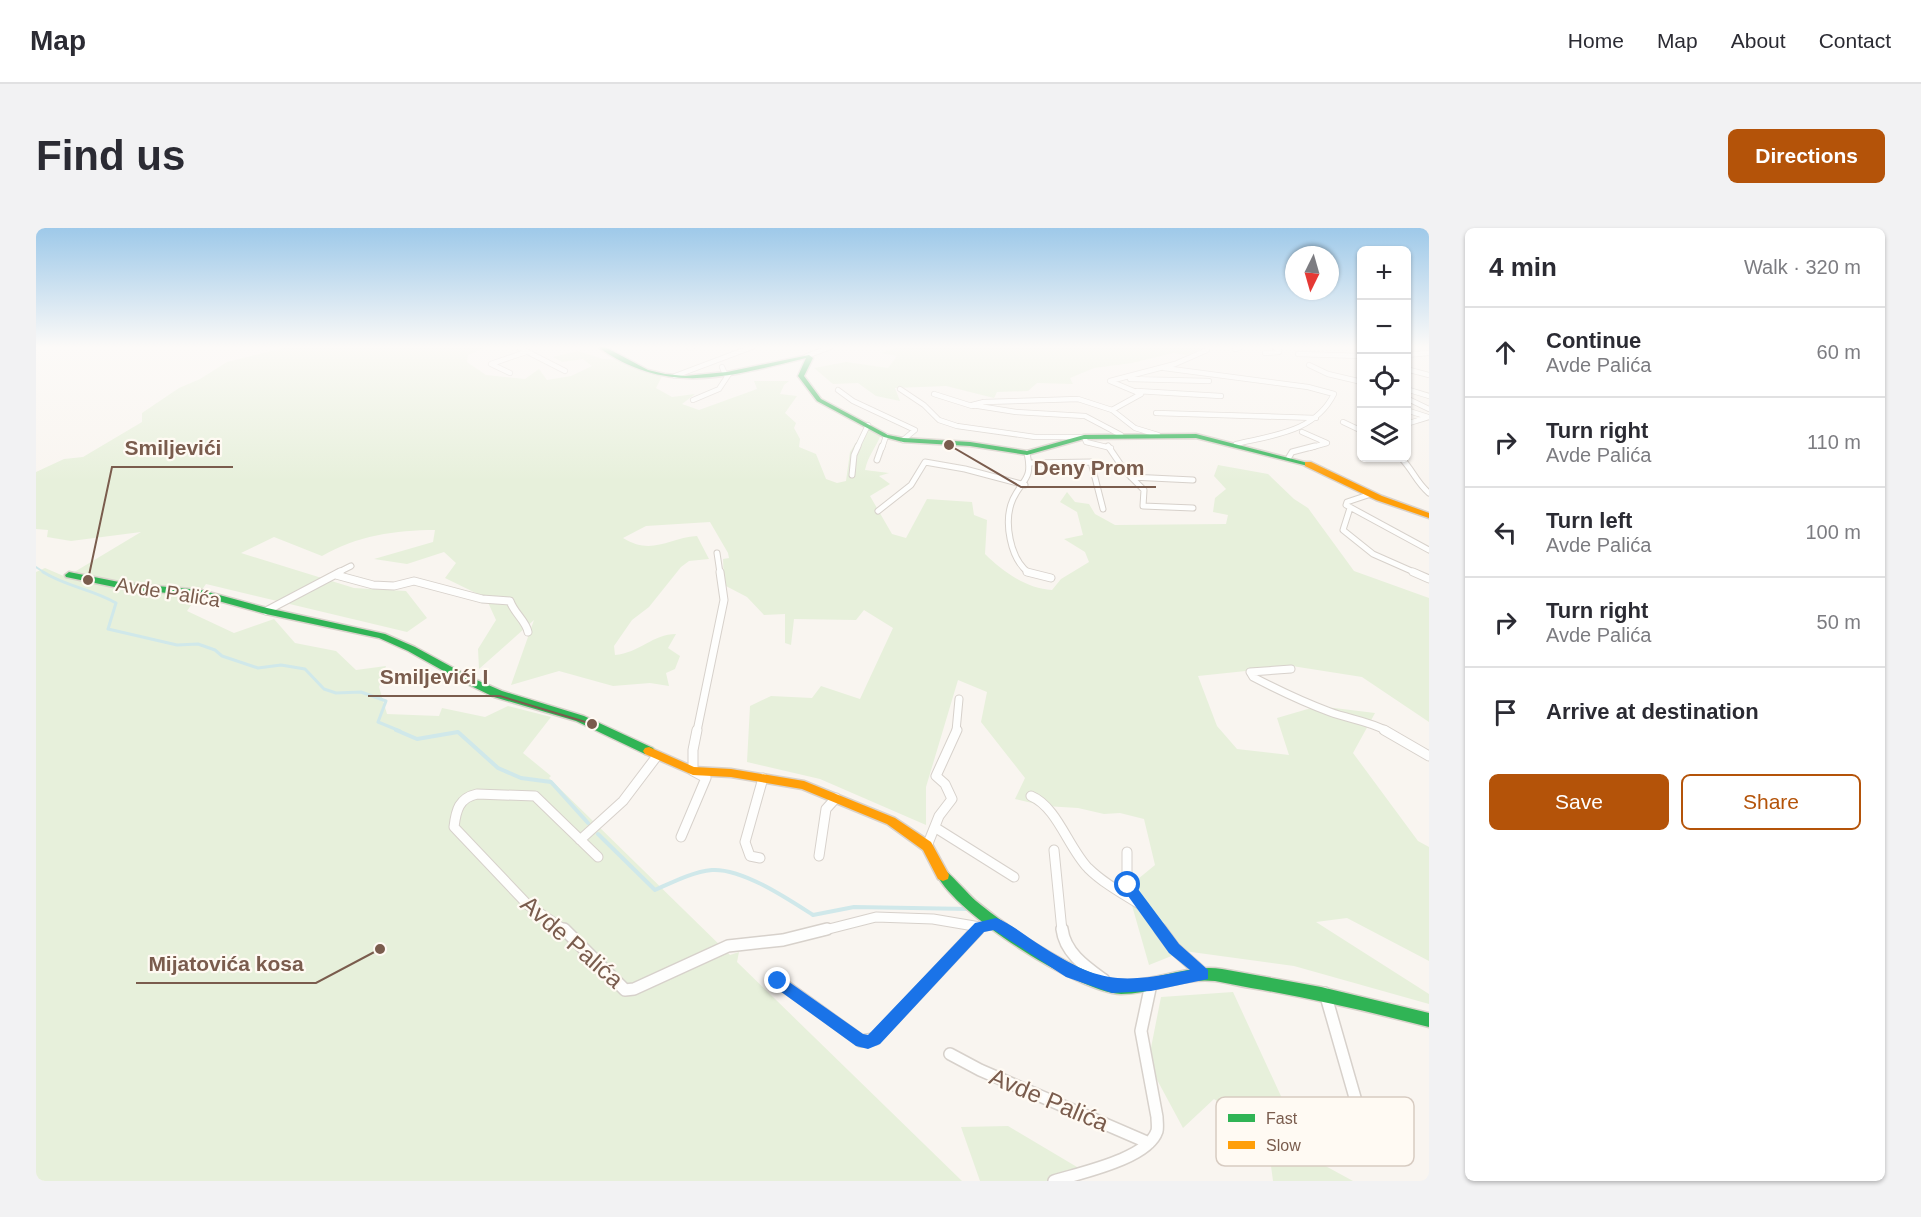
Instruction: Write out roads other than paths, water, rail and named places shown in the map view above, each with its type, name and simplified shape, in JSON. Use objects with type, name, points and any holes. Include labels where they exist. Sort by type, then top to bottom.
[{"type":"street","points":[[693,400],[713,391]]},
{"type":"street","points":[[813,391],[819,400],[886,436],[903,440],[970,444],[1029,458],[1091,462],[1103,509]]},
{"type":"street","points":[[840,391],[853,401],[915,430],[903,440]]},
{"type":"street","points":[[904,391],[924,405],[939,420],[957,426],[1035,437],[1196,436],[1236,444],[1323,470],[1371,494],[1429,516]]},
{"type":"street","points":[[1236,444],[1298,428],[1328,408],[1334,394],[1331,391]]},
{"type":"street","points":[[1112,410],[1139,392],[1221,396]]},
{"type":"street","points":[[934,394],[972,406],[1016,412],[1085,416],[1121,435]]},
{"type":"street","points":[[972,406],[984,402],[1078,399],[1112,410],[1135,428],[1158,435]]},
{"type":"street","points":[[1411,400],[1429,410]]},
{"type":"street","points":[[1411,411],[1429,417]]},
{"type":"street","points":[[1156,413],[1316,418]]},
{"type":"street","points":[[1411,422],[1429,417]]},
{"type":"street","points":[[1343,422],[1357,428]]},
{"type":"street","points":[[852,475],[854,455],[868,425]]},
{"type":"street","points":[[1289,458],[1292,452],[1302,448],[1327,443],[1302,432]]},
{"type":"street","points":[[877,460],[886,436]]},
{"type":"street","points":[[1029,458],[1084,437]]},
{"type":"street","points":[[1084,437],[1084,442],[1114,449],[1122,467],[1145,492],[1143,506],[1193,508]]},
{"type":"street","points":[[1029,458],[1030,479],[1012,499],[1008,525],[1015,557],[1030,573],[1051,578]]},
{"type":"street","points":[[878,511],[911,485],[926,462],[965,469],[1025,486]]},
{"type":"street","points":[[1405,462],[1413,470],[1416,482],[1429,493]]},
{"type":"street","points":[[1131,477],[1193,480]]},
{"type":"street","points":[[1371,494],[1347,502],[1346,505],[1429,550]]},
{"type":"street","points":[[1350,508],[1343,531],[1374,554],[1429,579]]},
{"type":"street","points":[[681,837],[706,778],[693,771],[696,729],[724,600],[717,553]]},
{"type":"street","points":[[267,611],[351,566]]},
{"type":"street","name":"Avde Palića","points":[[69,575],[142,588],[201,593],[399,642],[461,678],[500,695],[557,710],[609,729],[657,756],[693,771],[731,772],[804,785],[891,820],[927,846],[949,887],[996,924],[1071,972],[1112,986],[1151,984],[1203,974],[1325,993],[1429,1020]]},
{"type":"street","points":[[336,575],[373,585],[394,586],[414,581],[482,599],[510,601],[514,614],[527,626],[528,632]]},
{"type":"street","points":[[1291,669],[1250,672],[1253,677],[1287,694],[1332,713],[1376,725],[1429,756]]},
{"type":"street","points":[[927,846],[936,828],[939,812],[952,799],[945,784],[936,776],[957,730],[959,699]]},
{"type":"street","points":[[580,840],[623,801],[657,756]]},
{"type":"street","points":[[759,858],[750,856],[745,842],[763,778]]},
{"type":"street","name":"Avde Palića","points":[[598,857],[535,796],[468,795],[460,801],[454,816],[454,827],[500,876],[528,904],[560,925],[625,990],[663,977],[728,946],[783,940],[876,917],[924,918],[980,927],[996,924]]},
{"type":"street","points":[[1031,796],[1043,801],[1076,854],[1089,869],[1104,882],[1141,905]]},
{"type":"street","points":[[819,856],[826,809],[836,798]]},
{"type":"street","points":[[936,828],[1014,877]]},
{"type":"street","points":[[1054,850],[1064,938],[1080,963],[1112,986]]},
{"type":"street","points":[[1127,852],[1128,885],[1174,948],[1203,974]]},
{"type":"street","points":[[778,981],[861,1041],[868,1042],[875,1039],[980,927]]},
{"type":"street","points":[[1149,1143],[1157,1131],[1157,1117],[1141,1031],[1151,984]]},
{"type":"street","points":[[1325,993],[1355,1097]]},
{"type":"street","name":"Avde Palića","points":[[950,1054],[1000,1079],[1149,1143],[1133,1155],[1054,1181]]},
{"type":"waterway","points":[[36,567],[45,573]]},
{"type":"waterway","points":[[45,573],[116,603],[108,629],[177,645],[198,644],[215,650],[222,656],[258,668],[281,665],[305,669],[324,689],[336,693],[361,692],[386,701],[378,722],[400,731]]},
{"type":"waterway","points":[[396,730],[417,739],[458,732],[498,768],[521,778],[551,782],[588,823]]},
{"type":"waterway","points":[[598,834],[655,890],[697,873],[712,870],[751,879],[813,915],[854,907],[970,909]]},
{"type":"place","name":"Deny Prom","points":[[949,445]]},
{"type":"place","name":"Smiljevići","points":[[88,580]]},
{"type":"place","name":"Smiljevići I","points":[[592,724]]},
{"type":"place","name":"Mijatovića kosa","points":[[380,949]]}]
